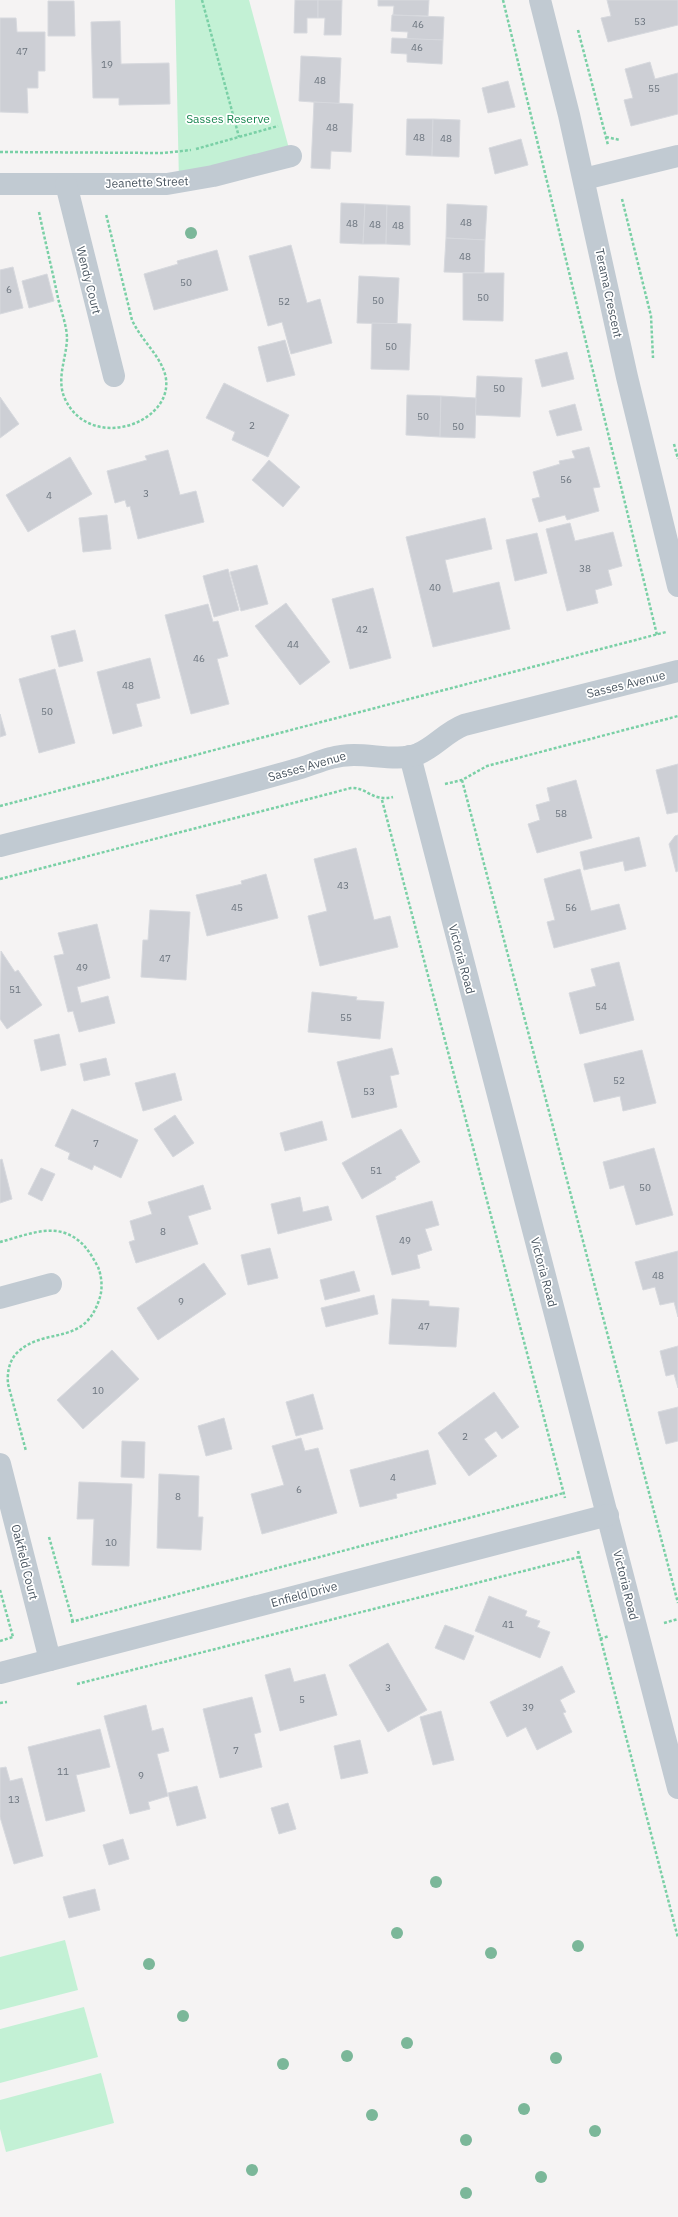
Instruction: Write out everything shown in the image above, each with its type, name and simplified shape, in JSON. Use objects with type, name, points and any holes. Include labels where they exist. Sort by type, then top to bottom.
[{"type":"street","name":"Terama Crescent","points":[[540,0],[584,179],[627,377],[678,586]]},
{"type":"street","name":"Jeanette Street","points":[[0,184],[142,185],[191,181],[291,156]]},
{"type":"street","points":[[584,179],[678,156]]},
{"type":"street","name":"Wendy Court","points":[[66,184],[114,376]]},
{"type":"street","name":"Sasses Avenue","points":[[0,846],[294,770],[345,754],[358,753],[398,757],[410,756],[426,751],[443,735],[464,725],[678,671]]},
{"type":"street","name":"Victoria Road","points":[[410,756],[678,1788]]},
{"type":"street","points":[[0,1298],[51,1284]]},
{"type":"street","name":"Oakfield Court","points":[[0,1464],[50,1660]]},
{"type":"street","name":"Enfield Drive","points":[[0,1673],[608,1515]]},
{"type":"path","points":[[202,0],[239,137]]},
{"type":"path","points":[[503,0],[657,635]]},
{"type":"path","points":[[577,23],[606,137]]},
{"type":"path","points":[[0,152],[163,153],[195,149],[278,126]]},
{"type":"path","points":[[620,192],[652,316],[653,360]]},
{"type":"path","points":[[672,438],[678,459]]},
{"type":"path","points":[[0,806],[666,632]]},
{"type":"path","points":[[445,784],[462,780],[486,766],[678,716]]},
{"type":"path","points":[[462,780],[678,1603]]},
{"type":"path","points":[[0,879],[351,788],[356,788],[382,800],[394,797]]},
{"type":"path","points":[[48,1530],[73,1622],[564,1493],[382,800]]},
{"type":"path","points":[[0,1242],[52,1230],[73,1236],[84,1245],[92,1255],[99,1270],[101,1282],[101,1294],[98,1305],[91,1317],[83,1325],[74,1331],[27,1346],[14,1355],[7,1374],[8,1384],[27,1453]]},
{"type":"path","points":[[70,1686],[579,1557],[678,1938]]},
{"type":"path","points":[[0,1590],[12,1638],[0,1641]]},
{"type":"path","points":[[659,1624],[678,1619]]},
{"type":"path","points":[[600,1639],[615,1635]]},
{"type":"path","points":[[0,1703],[8,1701]]},
{"type":"green space","name":"Sasses Reserve","points":[[175,0],[249,0],[291,156],[179,182]]},
{"type":"green space","points":[[65,1940],[78,1990],[0,2010],[0,1957]]},
{"type":"green space","points":[[84,2007],[98,2057],[0,2083],[0,2029]]},
{"type":"green space","points":[[101,2073],[114,2123],[6,2152],[0,2129],[0,2100]]},
{"type":"building","points":[[295,0],[318,0],[318,18],[307,18],[307,33],[294,33]]},
{"type":"building","points":[[318,0],[342,0],[341,35],[324,35],[325,18],[318,18]]},
{"type":"building","points":[[378,0],[429,0],[428,16],[393,15],[394,6],[378,6]]},
{"type":"building","points":[[607,0],[678,0],[678,25],[608,42],[601,18],[611,16]]},
{"type":"building","points":[[48,1],[74,1],[75,36],[48,36]]},
{"type":"building","points":[[392,15],[444,17],[443,40],[407,39],[408,32],[391,31]]},
{"type":"building","points":[[0,18],[16,18],[17,32],[45,32],[45,71],[38,71],[38,88],[27,88],[28,113],[0,112]]},
{"type":"building","points":[[120,21],[121,64],[169,63],[170,104],[119,105],[119,98],[93,98],[91,22]]},
{"type":"building","points":[[392,38],[443,40],[442,64],[407,62],[407,54],[391,53]]},
{"type":"building","points":[[301,56],[341,58],[339,104],[299,101]]},
{"type":"building","points":[[650,62],[655,79],[678,73],[678,114],[631,126],[624,100],[633,98],[625,69]]},
{"type":"building","points":[[508,81],[515,107],[488,113],[482,88]]},
{"type":"building","points":[[314,102],[353,104],[351,152],[331,151],[330,169],[311,168]]},
{"type":"building","points":[[407,119],[433,119],[432,156],[406,155]]},
{"type":"building","points":[[433,119],[460,120],[459,157],[432,156]]},
{"type":"building","points":[[521,139],[528,165],[495,174],[489,148]]},
{"type":"building","points":[[341,203],[365,204],[363,244],[340,243]]},
{"type":"building","points":[[365,204],[387,205],[386,244],[363,244]]},
{"type":"building","points":[[447,204],[487,206],[485,240],[446,238]]},
{"type":"building","points":[[387,205],[410,206],[410,245],[386,244]]},
{"type":"building","points":[[446,238],[485,240],[484,273],[444,272]]},
{"type":"building","points":[[291,245],[307,303],[320,299],[332,343],[291,354],[282,322],[268,326],[249,256]]},
{"type":"building","points":[[217,250],[228,290],[154,310],[144,274],[178,264],[177,261]]},
{"type":"building","points":[[13,267],[23,308],[0,314],[0,270]]},
{"type":"building","points":[[463,273],[504,273],[503,321],[463,320]]},
{"type":"building","points":[[47,274],[54,301],[29,308],[22,281]]},
{"type":"building","points":[[359,276],[399,278],[397,324],[357,323]]},
{"type":"building","points":[[372,323],[411,324],[409,370],[371,369]]},
{"type":"building","points":[[285,340],[295,375],[267,382],[258,347]]},
{"type":"building","points":[[567,352],[574,379],[542,387],[535,360]]},
{"type":"building","points":[[477,376],[522,378],[520,417],[475,415]]},
{"type":"building","points":[[224,383],[289,415],[268,457],[232,440],[235,432],[206,418]]},
{"type":"building","points":[[407,395],[441,396],[440,437],[406,435]]},
{"type":"building","points":[[441,396],[476,398],[475,438],[440,437]]},
{"type":"building","points":[[0,397],[19,424],[0,438]]},
{"type":"building","points":[[575,404],[582,430],[557,436],[549,411]]},
{"type":"building","points":[[589,447],[600,487],[593,488],[599,511],[567,520],[565,515],[539,522],[532,499],[540,497],[533,472],[560,464],[559,461],[575,458],[572,451]]},
{"type":"building","points":[[168,450],[180,495],[196,491],[204,522],[138,539],[130,506],[127,507],[125,500],[115,503],[107,471],[147,460],[145,456]]},
{"type":"building","points":[[70,457],[92,494],[28,532],[6,495]]},
{"type":"building","points":[[269,460],[300,487],[283,507],[252,480]]},
{"type":"building","points":[[107,515],[111,549],[83,552],[79,518]]},
{"type":"building","points":[[485,518],[492,549],[445,560],[453,593],[499,582],[510,629],[433,647],[406,537]]},
{"type":"building","points":[[570,523],[575,541],[613,532],[622,566],[608,570],[612,585],[595,590],[598,603],[567,611],[546,529]]},
{"type":"building","points":[[537,533],[547,573],[515,581],[506,540]]},
{"type":"building","points":[[257,565],[268,604],[241,611],[230,572]]},
{"type":"building","points":[[228,569],[239,610],[214,617],[203,576]]},
{"type":"building","points":[[373,588],[391,658],[350,669],[332,599]]},
{"type":"building","points":[[286,603],[330,662],[300,685],[255,626]]},
{"type":"building","points":[[208,604],[213,622],[218,621],[228,656],[217,659],[229,704],[191,714],[165,615]]},
{"type":"building","points":[[75,630],[83,661],[59,667],[51,636]]},
{"type":"building","points":[[150,658],[160,698],[136,704],[142,726],[113,734],[97,672]]},
{"type":"building","points":[[55,669],[75,743],[39,753],[19,679]]},
{"type":"building","points":[[0,714],[6,735],[0,737]]},
{"type":"building","points":[[678,764],[678,812],[667,814],[656,770]]},
{"type":"building","points":[[576,780],[592,838],[537,853],[528,824],[540,820],[536,805],[550,801],[547,788]]},
{"type":"building","points":[[678,835],[678,871],[676,872],[669,844],[675,836]]},
{"type":"building","points":[[639,837],[646,866],[625,871],[623,861],[584,870],[580,852]]},
{"type":"building","points":[[356,848],[374,920],[390,916],[398,947],[320,966],[308,916],[327,911],[314,859]]},
{"type":"building","points":[[580,869],[591,911],[619,904],[626,929],[554,948],[547,922],[555,920],[544,879]]},
{"type":"building","points":[[266,874],[278,918],[207,936],[196,895],[242,884],[241,881]]},
{"type":"building","points":[[150,910],[190,912],[186,980],[141,977],[143,940],[148,940]]},
{"type":"building","points":[[97,924],[110,978],[77,987],[81,1003],[108,996],[115,1023],[79,1032],[73,1011],[68,1012],[54,956],[64,954],[58,933]]},
{"type":"building","points":[[1,951],[15,972],[18,970],[42,1005],[7,1029],[0,1019]]},
{"type":"building","points":[[619,962],[634,1020],[580,1034],[569,993],[596,986],[591,969]]},
{"type":"building","points":[[312,992],[357,997],[356,1000],[384,1002],[380,1039],[308,1032]]},
{"type":"building","points":[[59,1034],[66,1065],[41,1071],[34,1040]]},
{"type":"building","points":[[392,1048],[399,1074],[390,1076],[397,1107],[352,1118],[337,1062]]},
{"type":"building","points":[[642,1050],[656,1103],[623,1111],[620,1096],[594,1102],[584,1064]]},
{"type":"building","points":[[106,1058],[110,1075],[84,1081],[80,1064]]},
{"type":"building","points":[[175,1073],[182,1100],[143,1111],[135,1083]]},
{"type":"building","points":[[72,1109],[138,1140],[121,1178],[94,1165],[92,1170],[68,1159],[70,1153],[55,1146]]},
{"type":"building","points":[[175,1115],[194,1143],[173,1157],[154,1129]]},
{"type":"building","points":[[322,1121],[327,1140],[285,1151],[280,1133]]},
{"type":"building","points":[[401,1129],[420,1162],[395,1177],[396,1179],[362,1199],[342,1163]]},
{"type":"building","points":[[654,1148],[673,1215],[636,1225],[624,1185],[610,1189],[603,1162]]},
{"type":"building","points":[[2,1159],[12,1199],[0,1203],[0,1160]]},
{"type":"building","points":[[41,1168],[55,1174],[42,1201],[28,1194]]},
{"type":"building","points":[[203,1185],[211,1209],[188,1216],[198,1244],[136,1263],[129,1242],[135,1240],[130,1221],[152,1214],[148,1202]]},
{"type":"building","points":[[300,1197],[303,1212],[328,1206],[332,1220],[278,1234],[271,1204]]},
{"type":"building","points":[[432,1201],[439,1225],[425,1229],[432,1250],[417,1255],[420,1268],[392,1275],[376,1216]]},
{"type":"building","points":[[270,1248],[278,1278],[248,1285],[241,1255]]},
{"type":"building","points":[[678,1251],[678,1317],[674,1302],[660,1305],[655,1287],[643,1290],[635,1262]]},
{"type":"building","points":[[204,1263],[226,1294],[158,1340],[137,1308]]},
{"type":"building","points":[[354,1271],[360,1291],[325,1300],[320,1280]]},
{"type":"building","points":[[374,1295],[378,1314],[326,1327],[321,1308]]},
{"type":"building","points":[[392,1299],[429,1301],[429,1306],[459,1308],[456,1347],[389,1344]]},
{"type":"building","points":[[678,1346],[678,1388],[674,1374],[666,1376],[660,1351]]},
{"type":"building","points":[[112,1350],[139,1379],[83,1429],[57,1400]]},
{"type":"building","points":[[494,1392],[519,1427],[502,1439],[496,1431],[484,1439],[497,1456],[469,1476],[438,1433]]},
{"type":"building","points":[[313,1394],[323,1429],[296,1436],[286,1402]]},
{"type":"building","points":[[678,1407],[678,1441],[666,1444],[658,1412]]},
{"type":"building","points":[[224,1418],[232,1449],[206,1456],[198,1426]]},
{"type":"building","points":[[301,1438],[305,1451],[318,1448],[337,1513],[262,1534],[251,1494],[284,1485],[272,1446]]},
{"type":"building","points":[[122,1441],[145,1442],[144,1478],[121,1477]]},
{"type":"building","points":[[428,1450],[436,1484],[396,1494],[397,1498],[360,1507],[350,1470]]},
{"type":"building","points":[[159,1474],[199,1476],[198,1517],[203,1517],[201,1550],[157,1548]]},
{"type":"building","points":[[79,1482],[132,1484],[129,1566],[92,1565],[94,1519],[77,1519]]},
{"type":"building","points":[[489,1596],[527,1611],[525,1616],[540,1621],[537,1627],[550,1632],[540,1658],[475,1631]]},
{"type":"building","points":[[445,1625],[474,1636],[464,1660],[435,1648]]},
{"type":"building","points":[[388,1643],[427,1710],[388,1732],[349,1665]]},
{"type":"building","points":[[562,1666],[575,1692],[560,1700],[566,1712],[563,1713],[572,1732],[537,1750],[526,1727],[507,1737],[490,1702]]},
{"type":"building","points":[[290,1668],[294,1682],[325,1674],[337,1715],[280,1731],[265,1675]]},
{"type":"building","points":[[252,1697],[261,1732],[254,1734],[262,1767],[220,1778],[203,1709]]},
{"type":"building","points":[[146,1705],[152,1731],[163,1728],[169,1751],[157,1754],[168,1796],[148,1802],[150,1809],[130,1814],[104,1716]]},
{"type":"building","points":[[441,1711],[454,1760],[433,1765],[420,1717]]},
{"type":"building","points":[[100,1729],[110,1767],[76,1775],[85,1811],[46,1821],[28,1747]]},
{"type":"building","points":[[360,1740],[368,1773],[341,1779],[334,1746]]},
{"type":"building","points":[[6,1767],[10,1781],[22,1778],[43,1856],[14,1864],[0,1817],[0,1768]]},
{"type":"building","points":[[197,1786],[206,1818],[177,1826],[168,1793]]},
{"type":"building","points":[[288,1803],[296,1829],[279,1834],[271,1808]]},
{"type":"building","points":[[123,1839],[129,1859],[109,1865],[103,1845]]},
{"type":"building","points":[[95,1889],[100,1910],[69,1918],[63,1897]]}]
